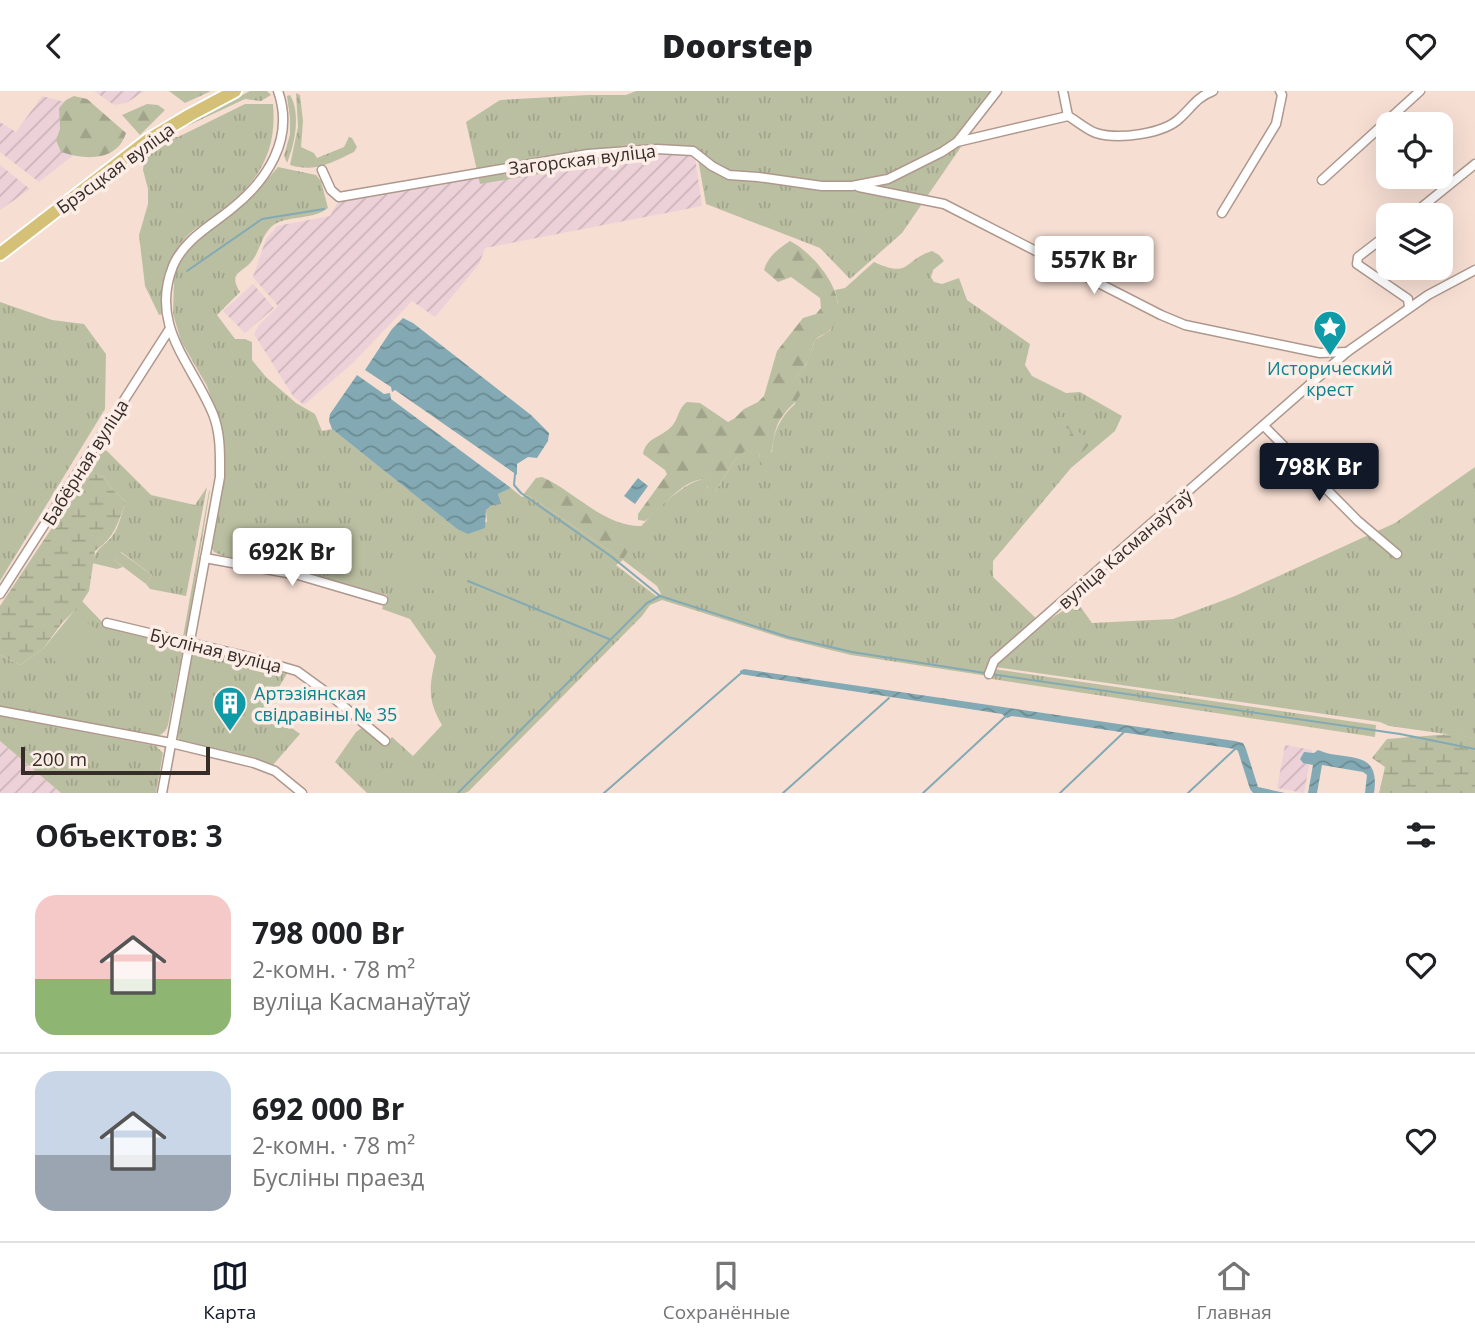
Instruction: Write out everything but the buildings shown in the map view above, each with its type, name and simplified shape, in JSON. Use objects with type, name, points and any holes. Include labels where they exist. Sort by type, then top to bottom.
[{"type":"main road","name":"Брэсцкая вуліца","points":[[0,254],[148,141],[190,114],[235,91]]},
{"type":"street","points":[[162,793],[220,477],[218,432],[214,415],[169,330],[166,310],[168,284],[184,247],[254,188],[276,156],[283,119],[278,91]]},
{"type":"street","points":[[957,142],[996,91]]},
{"type":"street","points":[[1063,91],[1068,116],[1096,133],[1127,137],[1164,128],[1179,120],[1196,99],[1213,91]]},
{"type":"street","points":[[1222,213],[1276,124],[1282,95],[1280,91]]},
{"type":"street","points":[[1322,180],[1420,91]]},
{"type":"street","name":"Загорская вуліца","points":[[852,186],[887,179],[957,142],[1068,116]]},
{"type":"street","name":"Загорская вуліца","points":[[322,170],[331,190],[339,197],[576,156],[657,149],[693,151],[729,175],[822,186],[852,186],[944,204],[1185,325],[1320,353],[1347,352]]},
{"type":"street","points":[[1427,203],[1475,164]]},
{"type":"street","points":[[1376,243],[1358,257],[1357,264],[1376,277]]},
{"type":"street","name":"вуліца Касманаўтаў","points":[[989,674],[994,661],[1347,352],[1409,307],[1475,270]]},
{"type":"street","points":[[1380,280],[1408,299],[1409,307]]},
{"type":"street","name":"Бабёрная вуліца","points":[[0,594],[169,330]]},
{"type":"street","points":[[1320,353],[1326,370]]},
{"type":"street","points":[[1264,426],[1357,521],[1397,554]]},
{"type":"street","points":[[205,558],[298,575],[383,600]]},
{"type":"street","name":"Бусліная вуліца","points":[[107,624],[181,640],[297,671],[385,741]]},
{"type":"street","points":[[0,711],[171,743],[264,766],[289,781],[302,793]]},
{"type":"shaded area","points":[[94,91],[145,91],[126,103],[114,105]]},
{"type":"shaded area","points":[[42,96],[76,105],[103,132],[39,182],[0,152],[0,122],[16,132]]},
{"type":"shaded area","points":[[694,150],[702,206],[485,248],[479,264],[435,317],[412,301],[354,362],[304,405],[293,396],[254,334],[278,306],[253,277],[266,239],[277,226],[330,216],[343,192]]},
{"type":"shaded area","points":[[0,165],[30,189],[0,210]]},
{"type":"shaded area","points":[[253,284],[274,308],[245,333],[223,311]]},
{"type":"shaded area","points":[[0,741],[61,793],[0,793]]},
{"type":"shaded area","points":[[1285,745],[1312,750],[1304,793],[1277,788]]},
{"type":"green space","points":[[169,91],[211,91],[185,103]]},
{"type":"green space","points":[[250,91],[267,91],[271,95],[261,101],[245,99],[187,126],[186,124]]},
{"type":"green space","points":[[636,91],[1002,91],[993,100],[902,233],[850,279],[820,248],[706,204],[696,148],[480,184],[466,122],[500,100],[626,95]]},
{"type":"green space","points":[[296,93],[300,95],[303,121],[301,147],[314,153],[317,158],[344,147],[349,137],[357,147],[354,152],[316,167],[290,165],[298,127]]},
{"type":"green space","points":[[290,95],[295,111],[296,129],[287,163],[284,156],[290,134],[287,96]]},
{"type":"green space","points":[[74,96],[87,99],[126,133],[122,142],[108,154],[90,157],[61,152],[56,140],[60,129],[59,108]]},
{"type":"green space","points":[[147,104],[158,105],[165,110],[140,135],[122,115]]},
{"type":"green space","points":[[245,104],[273,104],[274,121],[269,150],[256,176],[236,199],[190,233],[175,251],[165,277],[162,314],[159,315],[145,286],[139,235],[148,204],[148,189],[143,170],[145,150],[149,147],[152,150],[173,137]]},
{"type":"green space","points":[[278,167],[316,175],[321,181],[328,208],[316,214],[281,221],[270,228],[254,258],[237,274],[235,281],[240,292],[217,315],[235,339],[252,342],[252,360],[266,377],[296,403],[315,414],[322,431],[332,429],[457,529],[487,522],[486,510],[492,505],[497,494],[511,488],[522,497],[528,495],[623,560],[642,525],[682,489],[705,479],[707,488],[715,492],[735,460],[746,449],[759,452],[759,457],[772,452],[778,425],[795,404],[796,377],[806,365],[815,340],[831,330],[838,303],[835,290],[845,288],[874,262],[895,269],[901,268],[932,251],[944,261],[933,270],[931,277],[934,282],[942,284],[959,278],[967,300],[1030,344],[1025,365],[1032,376],[1066,393],[1080,392],[1122,416],[1115,431],[1071,468],[993,561],[993,577],[1042,624],[1077,602],[1092,623],[1173,619],[1235,596],[1395,523],[1475,467],[1475,738],[995,667],[988,676],[851,655],[786,639],[662,600],[650,605],[469,791],[367,793],[335,762],[356,732],[363,727],[384,745],[392,737],[413,756],[442,725],[431,699],[436,656],[410,619],[382,609],[387,595],[225,557],[214,552],[211,547],[224,474],[223,432],[207,386],[181,341],[173,314],[174,279],[178,266],[190,247],[254,195]],"holes":[[[623,560],[657,586],[661,594],[656,596],[616,565]]]},
{"type":"green space","points":[[790,241],[810,256],[829,279],[838,306],[837,318],[827,333],[816,339],[808,361],[796,377],[800,395],[778,424],[769,463],[760,465],[759,452],[746,450],[735,460],[715,492],[709,492],[705,479],[696,481],[680,489],[645,521],[638,520],[638,514],[667,474],[643,454],[647,444],[672,426],[687,402],[700,403],[728,422],[758,402],[764,396],[777,351],[803,318],[816,314],[821,308],[820,298],[791,277],[778,282],[764,270],[771,257]]},
{"type":"green space","points":[[0,302],[52,320],[84,324],[106,354],[105,409],[0,581]]},
{"type":"green space","points":[[1058,417],[1075,418],[1077,431],[1085,436],[1089,444],[1082,452],[1070,457],[1063,455],[1062,443],[1071,434],[1069,429],[1057,424]]},
{"type":"green space","points":[[102,450],[107,451],[151,495],[195,505],[207,487],[186,596],[150,589],[146,584],[152,575],[121,552],[114,560],[123,567],[117,569],[92,563],[97,552],[116,530],[126,502],[104,477],[89,472]]},
{"type":"green space","points":[[89,472],[104,477],[126,502],[112,535],[95,551],[89,591],[80,605],[62,623],[43,649],[20,665],[0,655],[0,606]]},
{"type":"green space","points":[[542,477],[615,521],[642,526],[623,560],[528,495],[523,495],[536,478]]},
{"type":"green space","points":[[209,491],[187,632],[183,637]]},
{"type":"green space","points":[[312,523],[335,530],[328,556],[304,549]]},
{"type":"green space","points":[[120,552],[152,575],[146,584],[114,560]]},
{"type":"green space","points":[[394,558],[440,580],[435,591],[389,569]]},
{"type":"green space","points":[[82,601],[105,625],[179,643],[178,649],[183,650],[168,725],[161,735],[153,737],[0,706],[0,655],[20,665],[43,649]]},
{"type":"green space","points":[[74,615],[103,633],[87,652],[82,649],[60,681],[53,668],[56,662],[46,654]]},
{"type":"green space","points":[[195,648],[248,659],[288,672],[266,709],[300,734],[272,766],[258,760],[180,742],[176,734],[191,653]]},
{"type":"green space","points":[[994,669],[1376,725],[1375,737],[992,679]]},
{"type":"green space","points":[[0,716],[156,746],[163,753],[156,793],[61,793],[0,741]]},
{"type":"green space","points":[[1451,734],[1475,738],[1475,793],[1379,793],[1385,767],[1372,758],[1387,739]]},
{"type":"water","points":[[403,318],[531,415],[549,433],[548,441],[537,458],[528,457],[517,464],[517,475],[395,390],[392,392],[391,387],[365,370],[392,329]]},
{"type":"water","points":[[357,375],[384,394],[390,393],[391,399],[511,488],[498,494],[501,504],[492,505],[486,510],[485,528],[468,534],[457,529],[332,429],[330,414]]},
{"type":"water","points":[[638,478],[648,486],[635,504],[624,496]]},
{"type":"water","points":[[744,669],[1235,741],[1243,743],[1246,749],[1258,787],[1285,793],[1253,793],[1235,749],[1012,716],[1007,718],[1002,714],[740,674]]},
{"type":"water","points":[[1318,750],[1366,762],[1375,778],[1374,793],[1365,793],[1367,775],[1363,772],[1322,765],[1317,793],[1308,793],[1313,765],[1303,763],[1300,759],[1304,752],[1314,753]]},
{"type":"waterway","points":[[187,271],[262,219],[324,209]]},
{"type":"waterway","points":[[515,474],[514,485],[521,493],[612,557],[660,596],[788,637],[852,652],[985,673]]},
{"type":"waterway","points":[[468,581],[609,639]]},
{"type":"waterway","points":[[458,793],[647,603],[660,596]]},
{"type":"waterway","points":[[604,793],[740,674]]},
{"type":"waterway","points":[[991,674],[1400,734],[1475,749]]},
{"type":"waterway","points":[[783,793],[889,698]]},
{"type":"waterway","points":[[923,793],[1006,716]]},
{"type":"waterway","points":[[1060,793],[1124,732]]},
{"type":"waterway","points":[[1188,793],[1235,749]]},
{"type":"place","name":"Исторический крест","points":[[1330,357]]},
{"type":"place","name":"Артэзіянская свідравіны № 35","points":[[230,733]]}]
